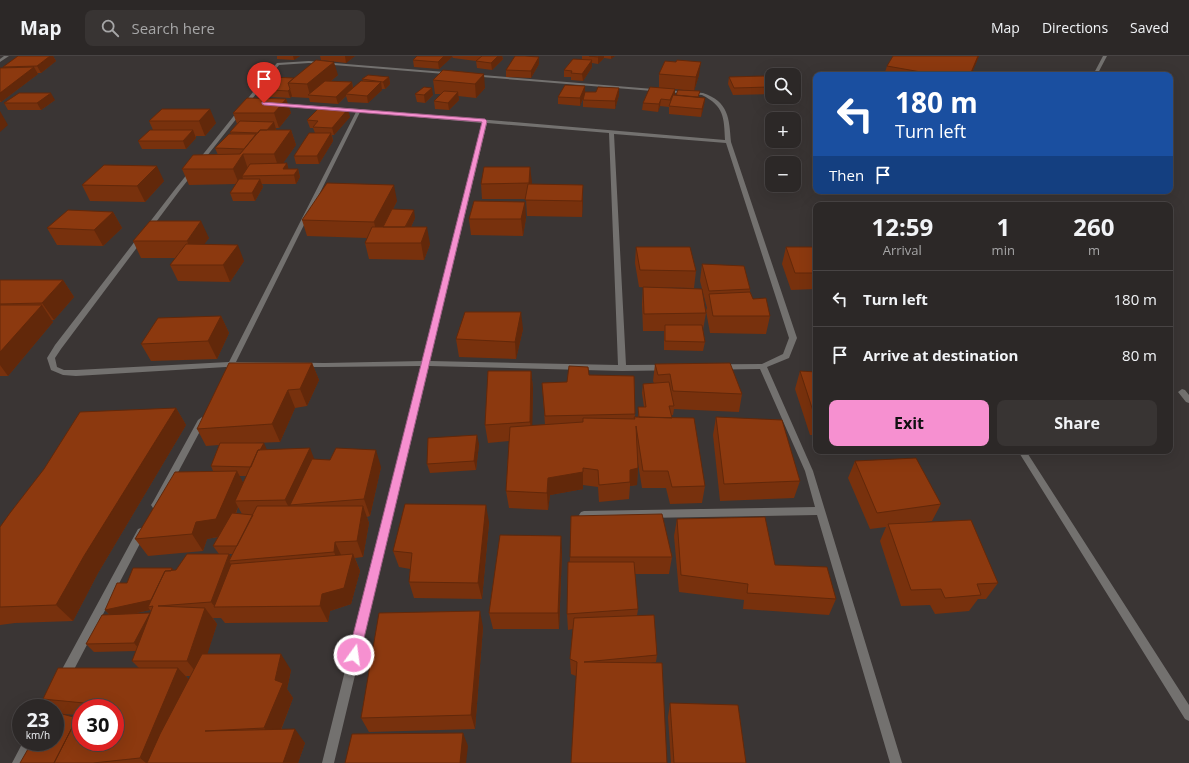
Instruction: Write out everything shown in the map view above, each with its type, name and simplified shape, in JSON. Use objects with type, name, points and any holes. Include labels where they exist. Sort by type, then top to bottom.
[{"type":"street","points":[[0,61],[7,56]]},
{"type":"street","points":[[1097,72],[1105,56]]},
{"type":"street","points":[[277,62],[309,62],[703,94],[715,99],[725,112],[728,142],[794,338],[786,356],[763,366],[622,368],[425,363],[325,365],[232,364],[76,373],[63,372],[54,368],[51,358],[58,347],[182,183],[248,102],[277,62]]},
{"type":"street","points":[[248,102],[256,102]]},
{"type":"street","points":[[271,104],[359,110],[728,142]]},
{"type":"street","points":[[224,378],[359,110]]},
{"type":"street","points":[[328,763],[485,121]]},
{"type":"street","points":[[611,133],[622,368]]},
{"type":"street","points":[[763,366],[809,470],[896,763]]},
{"type":"street","points":[[1182,392],[1189,400]]},
{"type":"street","points":[[153,511],[205,413]]},
{"type":"street","points":[[1024,454],[1189,715]]},
{"type":"street","points":[[584,515],[821,511]]},
{"type":"street","points":[[53,699],[145,525]]},
{"type":"street","points":[[18,763],[24,751]]},
{"type":"building","points":[[18,56],[50,56],[37,66],[3,67]]},
{"type":"building","points":[[417,56],[444,56],[438,62],[413,60]]},
{"type":"building","points":[[482,56],[498,56],[491,63],[476,61]]},
{"type":"building","points":[[515,56],[539,57],[531,71],[506,70]]},
{"type":"building","points":[[893,56],[978,56],[971,72],[921,72],[887,66]]},
{"type":"building","points":[[573,59],[592,60],[582,74],[571,73],[572,71],[564,70]]},
{"type":"building","points":[[316,60],[334,62],[307,84],[288,83]]},
{"type":"building","points":[[677,60],[701,62],[696,77],[659,74],[665,61],[676,62]]},
{"type":"building","points":[[34,67],[0,93],[0,68]]},
{"type":"building","points":[[443,70],[484,74],[475,84],[433,80]]},
{"type":"building","points":[[368,75],[389,77],[383,82],[362,79]]},
{"type":"building","points":[[764,76],[765,87],[734,88],[729,77]]},
{"type":"building","points":[[269,77],[294,78],[288,83],[290,89],[288,91],[255,89]]},
{"type":"building","points":[[325,81],[352,82],[336,97],[308,95]]},
{"type":"building","points":[[361,81],[381,82],[367,96],[346,94]]},
{"type":"building","points":[[565,85],[585,86],[580,98],[558,97]]},
{"type":"building","points":[[424,87],[432,88],[424,95],[415,94]]},
{"type":"building","points":[[598,87],[619,88],[615,101],[583,100],[585,92],[596,92]]},
{"type":"building","points":[[650,87],[675,89],[670,100],[661,99],[659,104],[643,103]]},
{"type":"building","points":[[678,90],[700,91],[698,97],[676,95]]},
{"type":"building","points":[[444,91],[458,92],[448,103],[434,101]]},
{"type":"building","points":[[19,93],[51,93],[37,103],[4,103]]},
{"type":"building","points":[[673,95],[705,98],[702,109],[669,106]]},
{"type":"building","points":[[247,98],[286,99],[274,113],[233,113]]},
{"type":"building","points":[[319,108],[348,109],[332,128],[313,127],[318,121],[307,120]]},
{"type":"building","points":[[162,109],[210,109],[199,121],[149,121]]},
{"type":"building","points":[[240,121],[274,122],[267,130],[260,130],[258,133],[230,132]]},
{"type":"building","points":[[150,130],[193,130],[183,141],[138,141]]},
{"type":"building","points":[[260,130],[291,130],[274,154],[243,154],[233,169],[182,169],[193,155],[240,154]]},
{"type":"building","points":[[309,133],[331,133],[317,156],[294,156]]},
{"type":"building","points":[[229,134],[256,134],[244,149],[215,148]]},
{"type":"building","points":[[287,163],[283,169],[298,169],[294,175],[242,176],[250,164]]},
{"type":"building","points":[[104,165],[157,166],[137,186],[82,185]]},
{"type":"building","points":[[484,167],[530,167],[529,183],[481,184]]},
{"type":"building","points":[[239,179],[260,179],[252,193],[230,193]]},
{"type":"building","points":[[327,183],[394,185],[374,222],[302,220]]},
{"type":"building","points":[[528,184],[583,185],[582,201],[525,200]]},
{"type":"building","points":[[474,201],[525,202],[521,219],[469,219]]},
{"type":"building","points":[[392,209],[414,210],[405,227],[383,227]]},
{"type":"building","points":[[68,210],[113,212],[94,230],[47,228]]},
{"type":"building","points":[[150,221],[201,221],[187,241],[133,241]]},
{"type":"building","points":[[372,227],[427,227],[421,243],[365,243]]},
{"type":"building","points":[[186,244],[238,245],[223,265],[170,265]]},
{"type":"building","points":[[636,247],[690,247],[696,271],[640,270]]},
{"type":"building","points":[[786,247],[813,247],[813,273],[795,273]]},
{"type":"building","points":[[702,264],[744,266],[750,289],[709,291]]},
{"type":"building","points":[[0,280],[63,280],[42,303],[0,304]]},
{"type":"building","points":[[643,287],[702,289],[706,313],[644,314]]},
{"type":"building","points":[[750,292],[753,299],[766,298],[770,316],[713,316],[709,294]]},
{"type":"building","points":[[0,305],[42,305],[0,352]]},
{"type":"building","points":[[465,312],[521,312],[515,342],[456,339]]},
{"type":"building","points":[[221,316],[208,341],[141,344],[158,318]]},
{"type":"building","points":[[665,325],[702,325],[705,342],[665,341]]},
{"type":"building","points":[[229,363],[312,363],[300,389],[288,390],[272,424],[197,429]]},
{"type":"building","points":[[730,363],[742,394],[673,391],[670,374],[658,375],[655,364]]},
{"type":"building","points":[[569,366],[588,367],[589,375],[634,376],[635,414],[545,416],[542,383],[567,382]]},
{"type":"building","points":[[488,371],[531,371],[530,422],[485,425]]},
{"type":"building","points":[[800,371],[813,372],[813,411]]},
{"type":"building","points":[[669,382],[674,406],[669,406],[672,418],[639,417],[638,407],[646,407],[643,384]]},
{"type":"building","points":[[176,408],[84,556],[56,605],[0,607],[0,527],[44,469],[80,412]]},
{"type":"building","points":[[634,417],[694,418],[705,486],[672,487],[668,471],[643,471],[636,426],[638,468],[630,470],[630,482],[599,485],[598,470],[583,468],[583,472],[548,478],[547,493],[506,491],[510,427],[583,422],[583,418],[635,419]]},
{"type":"building","points":[[716,417],[782,420],[800,481],[724,484]]},
{"type":"building","points":[[477,435],[474,461],[427,464],[428,438]]},
{"type":"building","points":[[220,443],[264,443],[260,450],[258,450],[251,467],[211,466]]},
{"type":"building","points":[[310,448],[285,500],[235,501],[258,450]]},
{"type":"building","points":[[336,448],[376,450],[364,499],[290,505],[312,459],[330,460]]},
{"type":"building","points":[[916,458],[941,504],[877,513],[855,461]]},
{"type":"building","points":[[237,471],[216,519],[196,522],[192,534],[135,539],[175,472]]},
{"type":"building","points":[[405,504],[486,505],[478,583],[409,582],[412,553],[393,551]]},
{"type":"building","points":[[257,506],[363,506],[357,541],[335,542],[334,552],[229,561]]},
{"type":"building","points":[[232,513],[253,515],[237,546],[213,546]]},
{"type":"building","points":[[662,514],[672,557],[570,557],[571,516]]},
{"type":"building","points":[[765,517],[775,565],[827,567],[836,599],[747,593],[748,584],[681,575],[677,519]]},
{"type":"building","points":[[971,520],[998,583],[977,584],[981,595],[945,598],[941,589],[911,590],[888,524]]},
{"type":"building","points":[[500,535],[561,536],[558,613],[489,613]]},
{"type":"building","points":[[187,554],[229,554],[211,602],[158,606],[205,608],[187,661],[132,661],[153,606],[148,607],[165,571],[176,570]]},
{"type":"building","points":[[353,554],[344,588],[322,594],[320,606],[214,607],[231,564]]},
{"type":"building","points":[[568,562],[634,562],[638,609],[567,614]]},
{"type":"building","points":[[133,568],[172,568],[171,571],[165,571],[151,600],[105,610],[117,583],[127,583]]},
{"type":"building","points":[[480,611],[471,715],[361,718],[379,613]]},
{"type":"building","points":[[150,613],[134,643],[86,644],[102,615]]},
{"type":"building","points":[[654,615],[657,655],[584,662],[662,663],[667,763],[571,763],[577,662],[570,659],[574,618]]},
{"type":"building","points":[[202,654],[281,654],[275,680],[283,683],[264,728],[205,731],[295,729],[283,763],[147,763],[160,734]]},
{"type":"building","points":[[58,668],[178,668],[140,758],[93,763],[54,763],[60,751],[64,751],[64,743],[72,728],[72,751],[124,751],[124,699],[72,699],[72,702],[64,701],[64,699],[43,699]]},
{"type":"building","points":[[670,703],[738,705],[746,763],[674,763]]},
{"type":"building","points":[[64,714],[72,717],[72,728],[64,743]]},
{"type":"building","points":[[463,733],[460,763],[345,763],[352,734]]},
{"type":"building","points":[[27,751],[60,751],[54,763],[20,763]]},
{"type":"route","points":[[264,103],[485,121],[354,655]]}]
